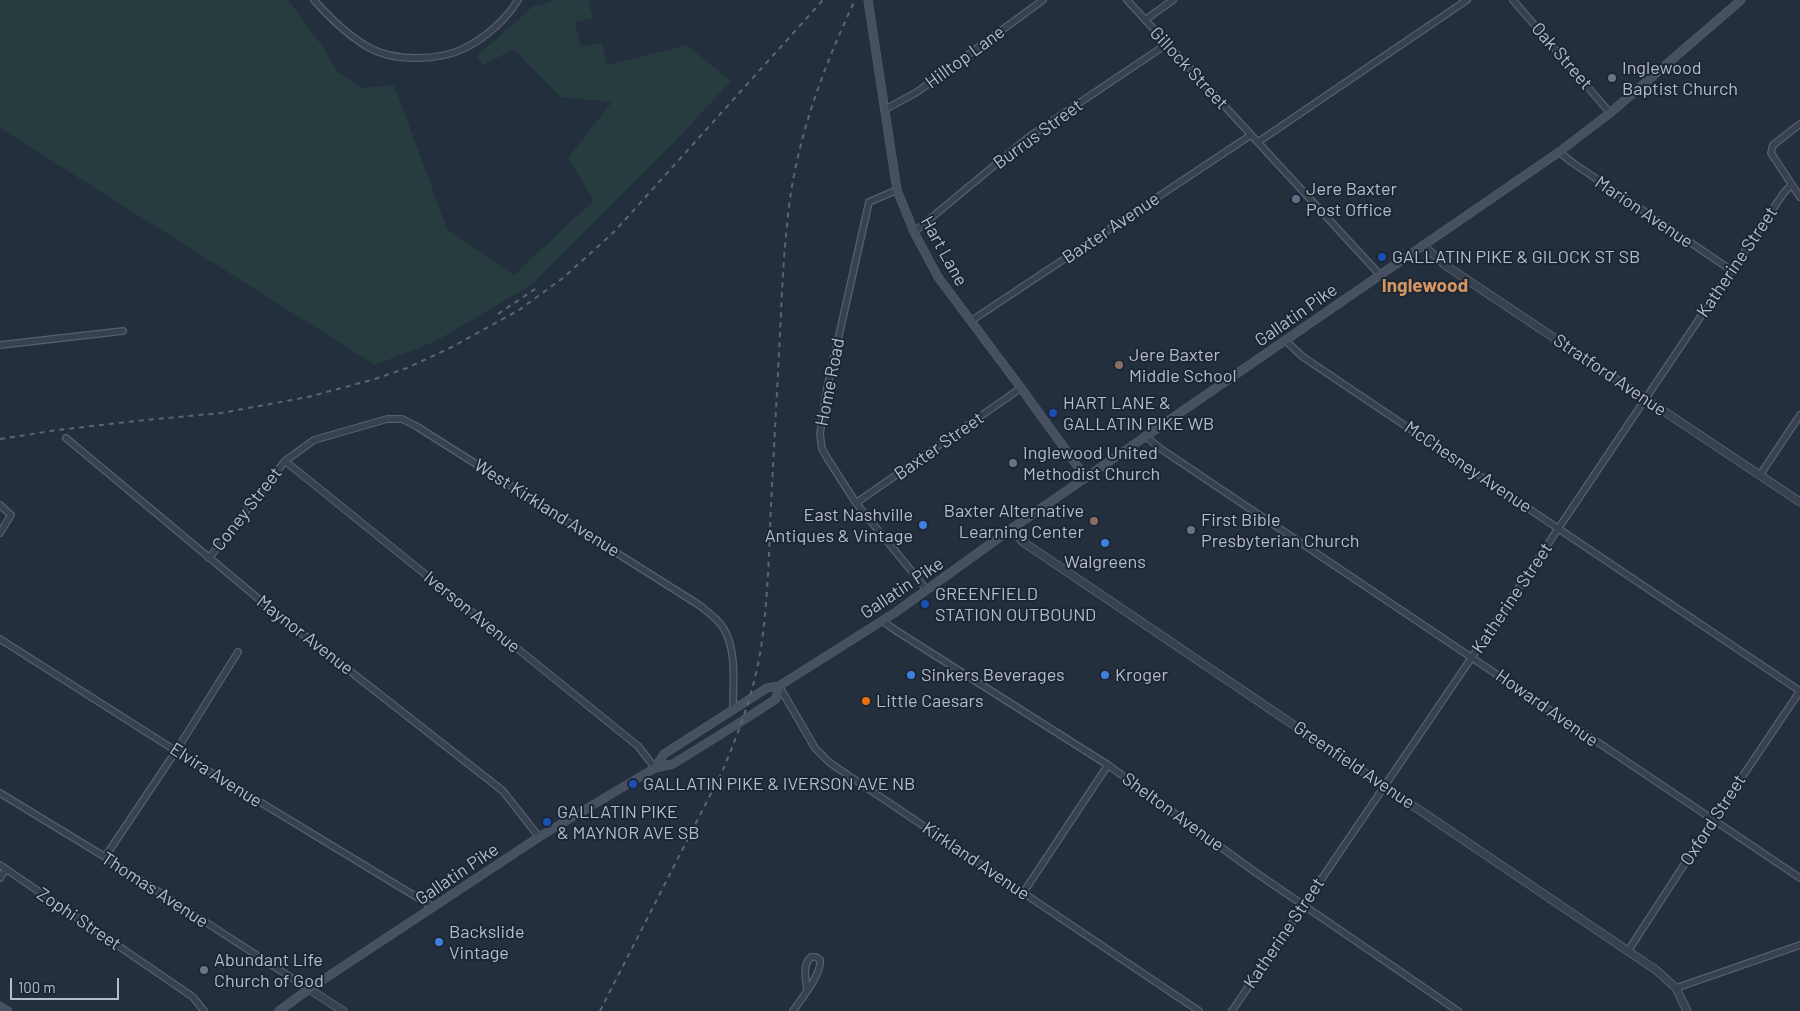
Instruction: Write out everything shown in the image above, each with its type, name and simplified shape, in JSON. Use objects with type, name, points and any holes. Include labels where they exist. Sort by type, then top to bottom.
[{"type":"main road","name":"Hart Lane","points":[[868,0],[875,56],[897,190],[914,232],[938,277],[1086,478]]},
{"type":"main road","name":"Gallatin Pike","points":[[655,768],[664,754],[733,709],[767,688],[779,686],[883,621],[1145,436],[1559,152],[1610,113],[1741,0]]},
{"type":"main road","name":"Gallatin Pike","points":[[279,1011],[309,989],[539,837],[655,768],[673,764],[739,723],[776,698],[779,686]]},
{"type":"main road","points":[[0,1006],[8,1011]]},
{"type":"street","points":[[314,0],[330,19],[369,48],[391,56],[414,58],[438,56],[463,49],[491,31],[502,21],[518,0]]},
{"type":"street","name":"Hilltop Lane","points":[[884,110],[917,92],[1043,0]]},
{"type":"street","name":"Gillock Street","points":[[1127,0],[1258,142]]},
{"type":"street","points":[[1145,20],[1173,0]]},
{"type":"street","points":[[1380,275],[1258,142],[1467,0]]},
{"type":"street","name":"Oak Street","points":[[1514,0],[1610,113]]},
{"type":"street","name":"Burrus Street","points":[[914,232],[1030,136],[1167,44]]},
{"type":"street","points":[[1800,124],[1773,145],[1771,153],[1800,197]]},
{"type":"street","name":"Baxter Avenue","points":[[971,321],[1251,135]]},
{"type":"street","name":"Marion Avenue","points":[[1559,152],[1731,270]]},
{"type":"street","name":"Katherine Street","points":[[1232,1011],[1731,270],[1783,194],[1791,186]]},
{"type":"street","name":"Home Road","points":[[897,190],[869,202],[821,419],[820,434],[822,449],[828,461],[856,503],[927,590]]},
{"type":"street","name":"Stratford Avenue","points":[[1423,245],[1445,265],[1800,502]]},
{"type":"street","points":[[0,345],[123,331]]},
{"type":"street","name":"McChesney Avenue","points":[[1286,341],[1303,357],[1800,691]]},
{"type":"street","name":"Baxter Street","points":[[856,503],[1021,388]]},
{"type":"street","points":[[1760,475],[1800,415]]},
{"type":"street","name":"West Kirkland Avenue","points":[[285,461],[314,440],[387,419],[402,419],[416,426],[691,600],[714,617],[724,629],[733,659],[733,709]]},
{"type":"street","name":"Howard Avenue","points":[[1145,436],[1161,449],[1800,878]]},
{"type":"street","name":"Maynor Avenue","points":[[66,438],[272,610],[503,791],[539,837]]},
{"type":"street","name":"Coney Street","points":[[209,558],[285,461]]},
{"type":"street","name":"Iverson Avenue","points":[[285,461],[638,746],[655,768]]},
{"type":"street","points":[[0,505],[11,515],[0,533]]},
{"type":"street","name":"Greenfield Avenue","points":[[1011,529],[1023,542],[1656,970],[1676,988],[1687,1011]]},
{"type":"street","name":"Shelton Avenue","points":[[883,621],[1108,765],[1303,906],[1458,1011]]},
{"type":"street","name":"Elvira Avenue","points":[[0,639],[176,751],[433,907]]},
{"type":"street","points":[[105,857],[176,751],[238,652]]},
{"type":"street","name":"Kirkland Avenue","points":[[779,686],[815,748],[830,763],[1199,1011]]},
{"type":"street","name":"Oxford Street","points":[[1628,951],[1800,691]]},
{"type":"street","points":[[1024,893],[1108,765]]},
{"type":"street","name":"Thomas Avenue","points":[[0,793],[105,857],[309,989]]},
{"type":"street","name":"Zophi Street","points":[[0,865],[193,997],[204,1011]]},
{"type":"street","points":[[0,878],[6,869]]},
{"type":"street","points":[[1676,988],[1800,945]]},
{"type":"street","points":[[793,1011],[807,990],[821,967],[820,960],[816,957],[811,957],[806,961],[807,990]]},
{"type":"street","points":[[309,989],[344,1011]]},
{"type":"green space","points":[[0,0],[288,0],[323,47],[338,72],[362,88],[394,85],[447,229],[514,275],[594,200],[568,158],[612,102],[560,97],[514,49],[483,65],[477,56],[532,7],[556,0],[588,0],[593,18],[575,22],[581,47],[602,43],[607,65],[687,45],[731,81],[669,148],[531,285],[436,341],[375,365],[0,128]]},
{"type":"railway","points":[[0,439],[58,430],[221,413],[308,397],[375,379],[407,368],[452,347],[519,310],[563,278],[614,232],[823,0]]},
{"type":"railway","points":[[600,1011],[722,772],[750,696],[761,648],[767,594],[782,283],[790,199],[800,147],[815,97],[855,0]]},
{"type":"railway","points":[[498,314],[535,289]]},
{"type":"place","name":"Inglewood Baptist Church","points":[[1612,78]]},
{"type":"place","name":"Jere Baxter Post Office","points":[[1296,199]]},
{"type":"place","name":"GALLATIN PIKE & GILOCK ST SB","points":[[1382,257]]},
{"type":"place","name":"Jere Baxter Middle School","points":[[1119,365]]},
{"type":"place","name":"HART LANE & GALLATIN PIKE WB","points":[[1053,413]]},
{"type":"place","name":"Inglewood United Methodist Church","points":[[1013,463]]},
{"type":"place","name":"Baxter Alternative Learning Center","points":[[1094,521]]},
{"type":"place","name":"East Nashville Antiques & Vintage","points":[[923,525]]},
{"type":"place","name":"First Bible Presbyterian Church","points":[[1191,530]]},
{"type":"place","name":"Walgreens","points":[[1105,543]]},
{"type":"place","name":"GREENFIELD STATION OUTBOUND","points":[[925,604]]},
{"type":"place","name":"Sinkers Beverages","points":[[911,675]]},
{"type":"place","name":"Kroger","points":[[1105,675]]},
{"type":"place","name":"Little Caesars","points":[[866,701]]},
{"type":"place","name":"GALLATIN PIKE & IVERSON AVE NB","points":[[633,784]]},
{"type":"place","name":"GALLATIN PIKE & MAYNOR AVE SB","points":[[547,822]]},
{"type":"place","name":"Backslide Vintage","points":[[439,942]]},
{"type":"place","name":"Abundant Life Church of God","points":[[204,970]]},
{"type":"district","name":"Inglewood","points":[[1425,286]]}]
